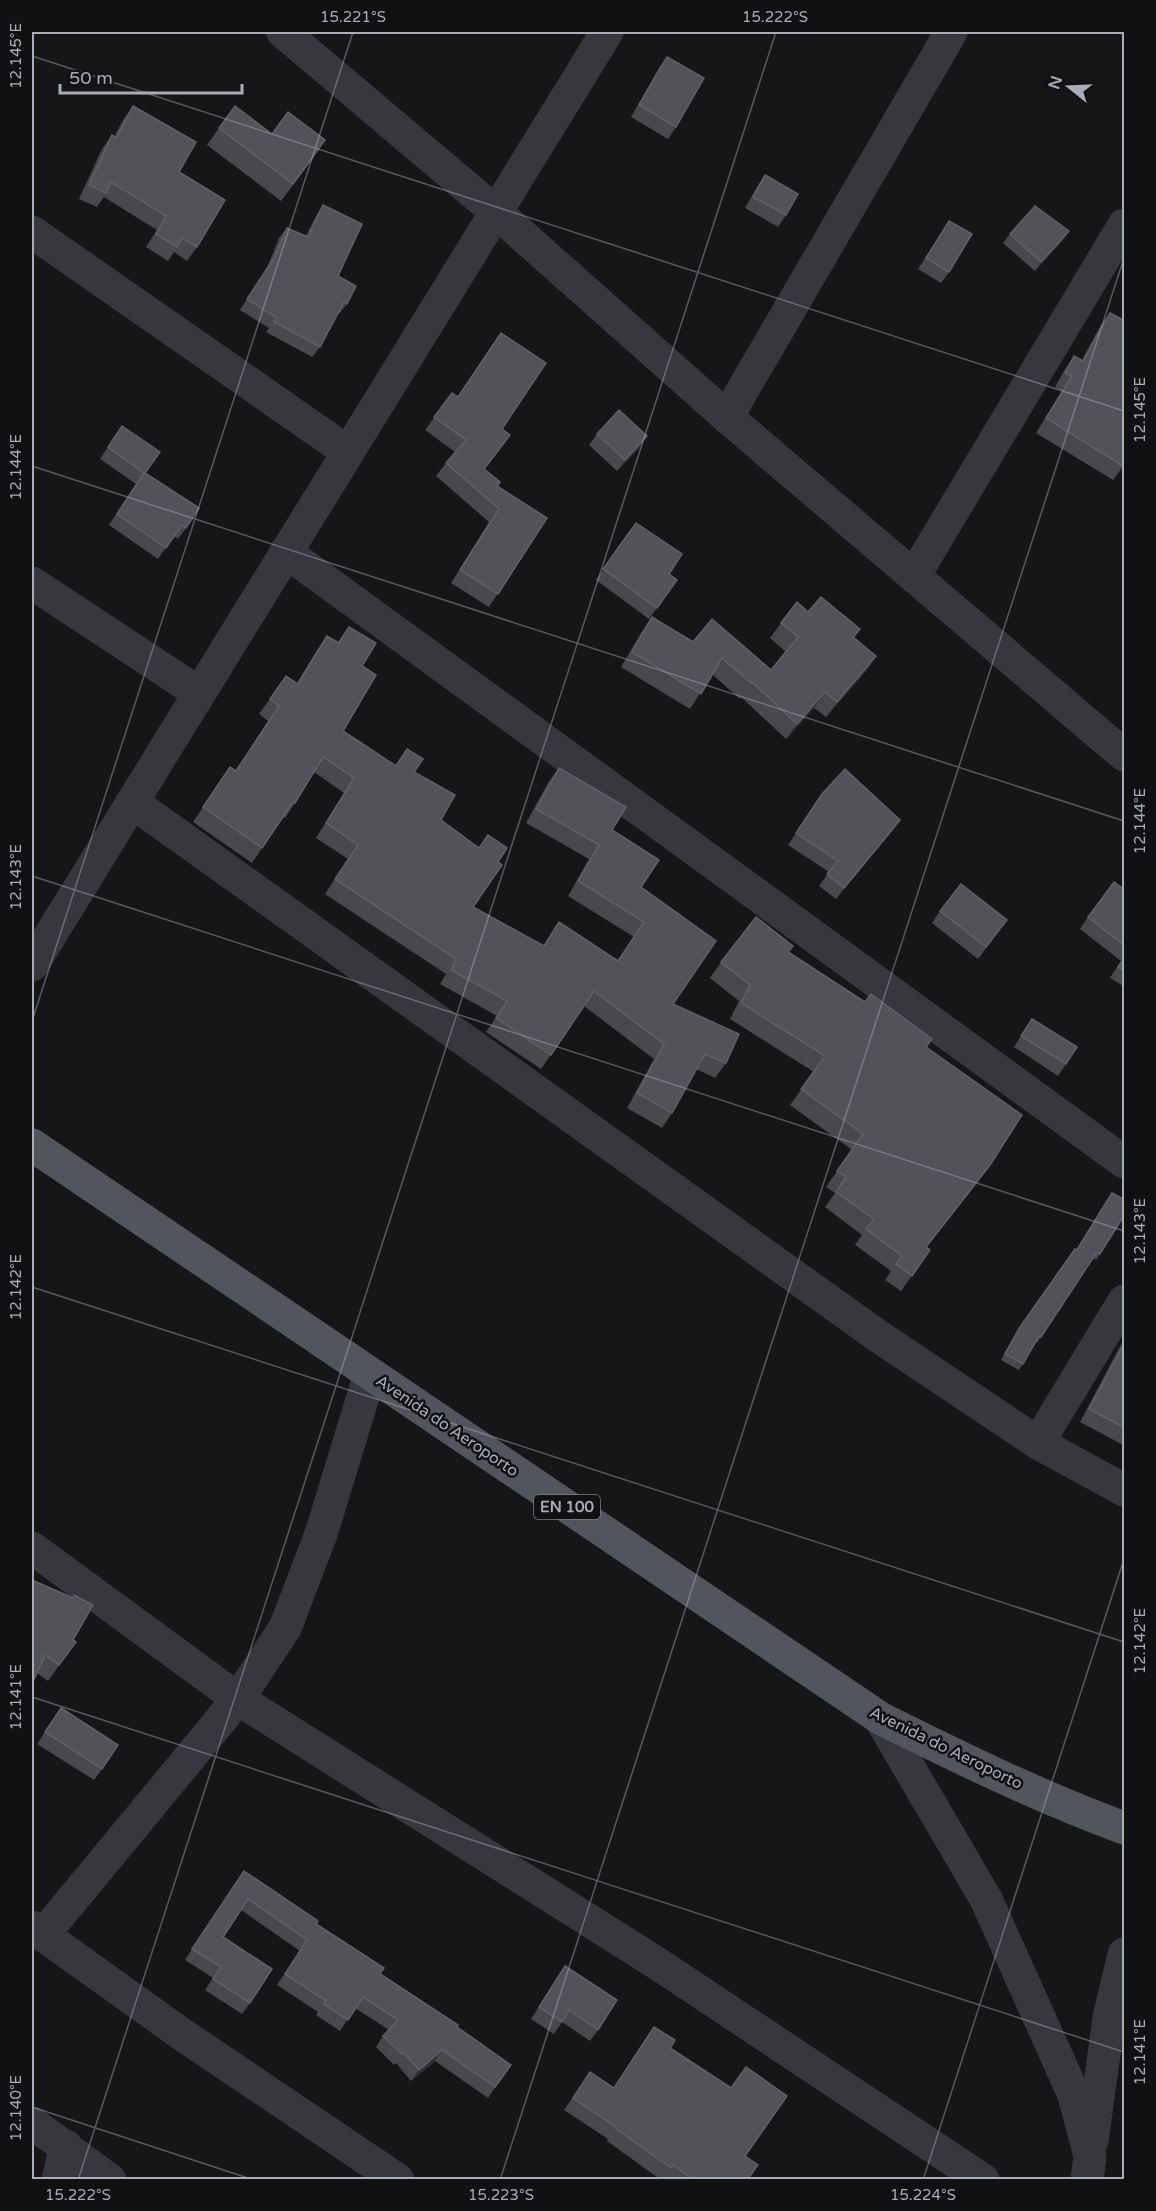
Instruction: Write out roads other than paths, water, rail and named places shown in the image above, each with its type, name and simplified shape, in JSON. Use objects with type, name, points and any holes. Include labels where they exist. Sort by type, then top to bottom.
[{"type":"main road","name":"Avenida do Aeroporto","points":[[32,1145],[879,1719],[1066,1806],[1125,1828]]},
{"type":"street","points":[[283,32],[496,212],[728,417],[914,576],[1121,745]]},
{"type":"street","points":[[32,965],[607,32]]},
{"type":"street","points":[[728,417],[951,32]]},
{"type":"street","points":[[914,576],[1125,225]]},
{"type":"street","points":[[32,232],[348,452]]},
{"type":"street","points":[[286,552],[1125,1162]]},
{"type":"street","points":[[32,583],[200,693]]},
{"type":"street","points":[[132,802],[869,1329],[1038,1443],[1125,1490]]},
{"type":"street","points":[[1038,1443],[1125,1300]]},
{"type":"street","points":[[370,1374],[321,1534],[285,1628],[238,1699],[37,1931],[180,2034],[398,2180]]},
{"type":"street","points":[[32,1548],[238,1699],[655,1962],[983,2180]]},
{"type":"street","points":[[879,1719],[986,1899],[1074,2095],[1089,2168]]},
{"type":"street","points":[[1089,2168],[1109,2018],[1125,1954]]},
{"type":"street","points":[[32,2123],[110,2180]]},
{"type":"street","points":[[58,2180],[66,2146]]}]
